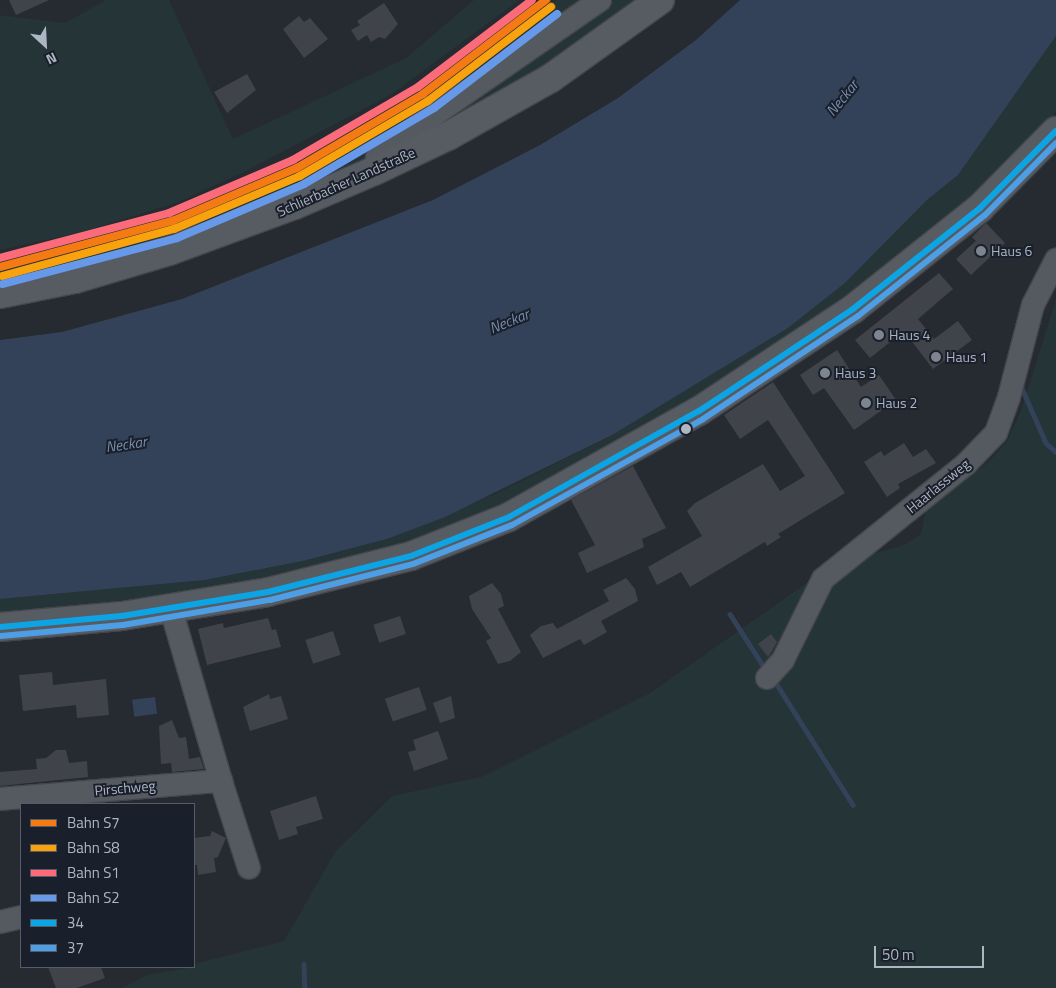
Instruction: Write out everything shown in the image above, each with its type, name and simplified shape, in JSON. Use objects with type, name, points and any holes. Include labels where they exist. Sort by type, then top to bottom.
[{"type":"main road","name":"Schlierbacher Landstraße","points":[[0,294],[75,279],[169,251],[296,205],[374,171],[448,136],[551,78],[660,0]]},
{"type":"main road","points":[[0,627],[170,609],[268,592],[411,556],[508,517],[599,470],[727,393],[887,284],[980,208],[1056,131]]},
{"type":"street","points":[[374,171],[377,158],[401,138],[600,0]]},
{"type":"street","name":"Haarlassweg","points":[[767,678],[784,660],[824,579],[966,464],[996,432],[1010,398],[1033,305],[1056,260]]},
{"type":"street","points":[[170,609],[249,868]]},
{"type":"street","name":"Pirschweg","points":[[0,799],[221,781]]},
{"type":"street","points":[[0,922],[20,917]]},
{"type":"shaded area","points":[[106,0],[169,0],[233,139],[406,58],[474,0],[519,0],[392,94],[246,171],[179,202],[82,232],[0,250],[0,15],[65,23]]},
{"type":"shaded area","points":[[556,0],[586,0],[352,171],[181,237],[0,285],[0,268],[82,254],[179,226],[254,197],[325,161],[413,109]]},
{"type":"shaded area","points":[[613,0],[644,0],[603,34],[424,137],[455,109]]},
{"type":"shaded area","points":[[1056,36],[1056,112],[994,179],[902,257],[801,331],[696,400],[501,506],[414,542],[322,570],[221,588],[0,616],[0,599],[205,580],[303,561],[387,539],[495,494],[614,434],[788,328],[845,283],[927,200],[958,175]]},
{"type":"shaded area","points":[[1056,299],[1056,988],[122,988],[147,975],[195,968],[195,964],[284,941],[335,852],[392,796],[484,776],[650,693],[831,566],[904,545],[921,534],[926,508],[986,464],[1006,443],[1021,411]]},
{"type":"water","name":"Neckar","points":[[740,0],[1056,0],[1056,36],[958,175],[927,200],[845,283],[788,328],[614,434],[445,517],[387,539],[303,561],[205,580],[0,599],[0,340],[62,332],[182,299],[433,200],[540,145],[618,98],[696,40]]},
{"type":"water","points":[[155,697],[157,714],[134,717],[132,700]]},
{"type":"building","points":[[9,0],[49,0],[16,15]]},
{"type":"building","points":[[384,3],[398,24],[385,39],[379,37],[371,42],[367,35],[358,41],[351,30],[360,25],[357,21]]},
{"type":"building","points":[[299,16],[304,22],[310,18],[328,39],[304,58],[283,29]]},
{"type":"building","points":[[247,74],[256,90],[227,113],[214,92]]},
{"type":"building","name":"Haus 6","points":[[986,223],[1005,243],[971,275],[956,259],[976,241],[972,237]]},
{"type":"building","points":[[939,273],[953,289],[918,319],[934,339],[958,321],[972,340],[933,369],[904,331],[870,358],[855,340]]},
{"type":"building","points":[[837,350],[861,387],[879,375],[896,400],[854,430],[824,388],[813,395],[800,375]]},
{"type":"building","points":[[773,382],[845,493],[778,534],[781,537],[767,546],[765,542],[690,587],[681,572],[657,585],[648,567],[702,536],[687,511],[695,503],[763,464],[780,491],[805,476],[768,420],[740,439],[724,415]]},
{"type":"building","points":[[904,443],[913,457],[926,449],[936,463],[898,484],[900,488],[887,497],[864,462],[881,451],[884,456]]},
{"type":"building","points":[[633,466],[666,528],[642,539],[644,547],[587,573],[578,553],[595,545],[571,500]]},
{"type":"building","points":[[626,578],[635,589],[638,601],[601,621],[607,632],[584,645],[580,639],[543,658],[530,635],[541,626],[553,623],[557,629],[609,601],[603,590]]},
{"type":"building","points":[[492,583],[501,594],[504,606],[498,609],[521,652],[510,661],[498,664],[486,641],[491,638],[472,609],[469,596]]},
{"type":"building","points":[[400,616],[406,634],[379,643],[373,625]]},
{"type":"building","points":[[268,618],[272,630],[276,629],[281,647],[207,665],[198,629],[223,623],[224,628]]},
{"type":"building","points":[[333,631],[341,655],[313,664],[305,640]]},
{"type":"building","points":[[771,634],[777,642],[768,657],[758,644]]},
{"type":"building","points":[[52,672],[53,685],[106,679],[109,715],[77,718],[76,705],[23,711],[19,675]]},
{"type":"building","points":[[419,687],[427,710],[393,721],[385,699]]},
{"type":"building","points":[[269,694],[270,699],[281,696],[288,719],[250,731],[243,707]]},
{"type":"building","points":[[451,696],[455,718],[440,723],[433,703]]},
{"type":"building","points":[[172,720],[179,738],[186,737],[189,759],[200,757],[204,769],[172,772],[171,763],[161,764],[159,726]]},
{"type":"building","points":[[438,731],[448,759],[414,771],[408,752],[416,750],[413,740]]},
{"type":"building","points":[[56,750],[66,750],[69,763],[87,761],[88,777],[0,786],[0,772],[37,769],[36,759],[46,758]]},
{"type":"building","points":[[316,796],[323,819],[296,827],[298,834],[279,840],[270,811]]},
{"type":"building","points":[[212,831],[226,838],[218,857],[214,858],[216,872],[198,875],[197,865],[195,865],[195,838],[210,836]]},
{"type":"building","points":[[48,968],[101,968],[105,978],[77,988],[56,988]]},
{"type":"waterway","points":[[1021,386],[1046,443],[1056,452]]},
{"type":"waterway","points":[[730,614],[762,664]]},
{"type":"waterway","points":[[776,683],[853,805]]},
{"type":"waterway","points":[[304,964],[305,988]]},
{"type":"rail line","name":"S1","points":[[0,258],[169,213],[293,160],[418,87],[532,0]]},
{"type":"rail line","name":"S7","points":[[0,267],[172,221],[297,168],[423,94],[546,0]]},
{"type":"rail line","name":"S8","points":[[2,276],[174,229],[300,176],[428,101],[551,7]]},
{"type":"rail line","name":"S2","points":[[3,284],[177,238],[304,184],[434,108],[557,14]]},
{"type":"transit line","name":"34","points":[[0,627],[122,616],[268,592],[411,556],[509,517],[699,411],[853,309],[980,208],[1056,131]]},
{"type":"transit line","name":"37","points":[[1,636],[123,625],[270,600],[413,564],[512,525],[703,419],[858,316],[985,215],[1056,143]]},
{"type":"place","name":"Haus 6","points":[[981,251]]},
{"type":"place","name":"Haus 4","points":[[879,335]]},
{"type":"place","name":"Haus 1","points":[[936,357]]},
{"type":"place","name":"Haus 3","points":[[825,373]]},
{"type":"place","name":"Haus 2","points":[[866,403]]}]
